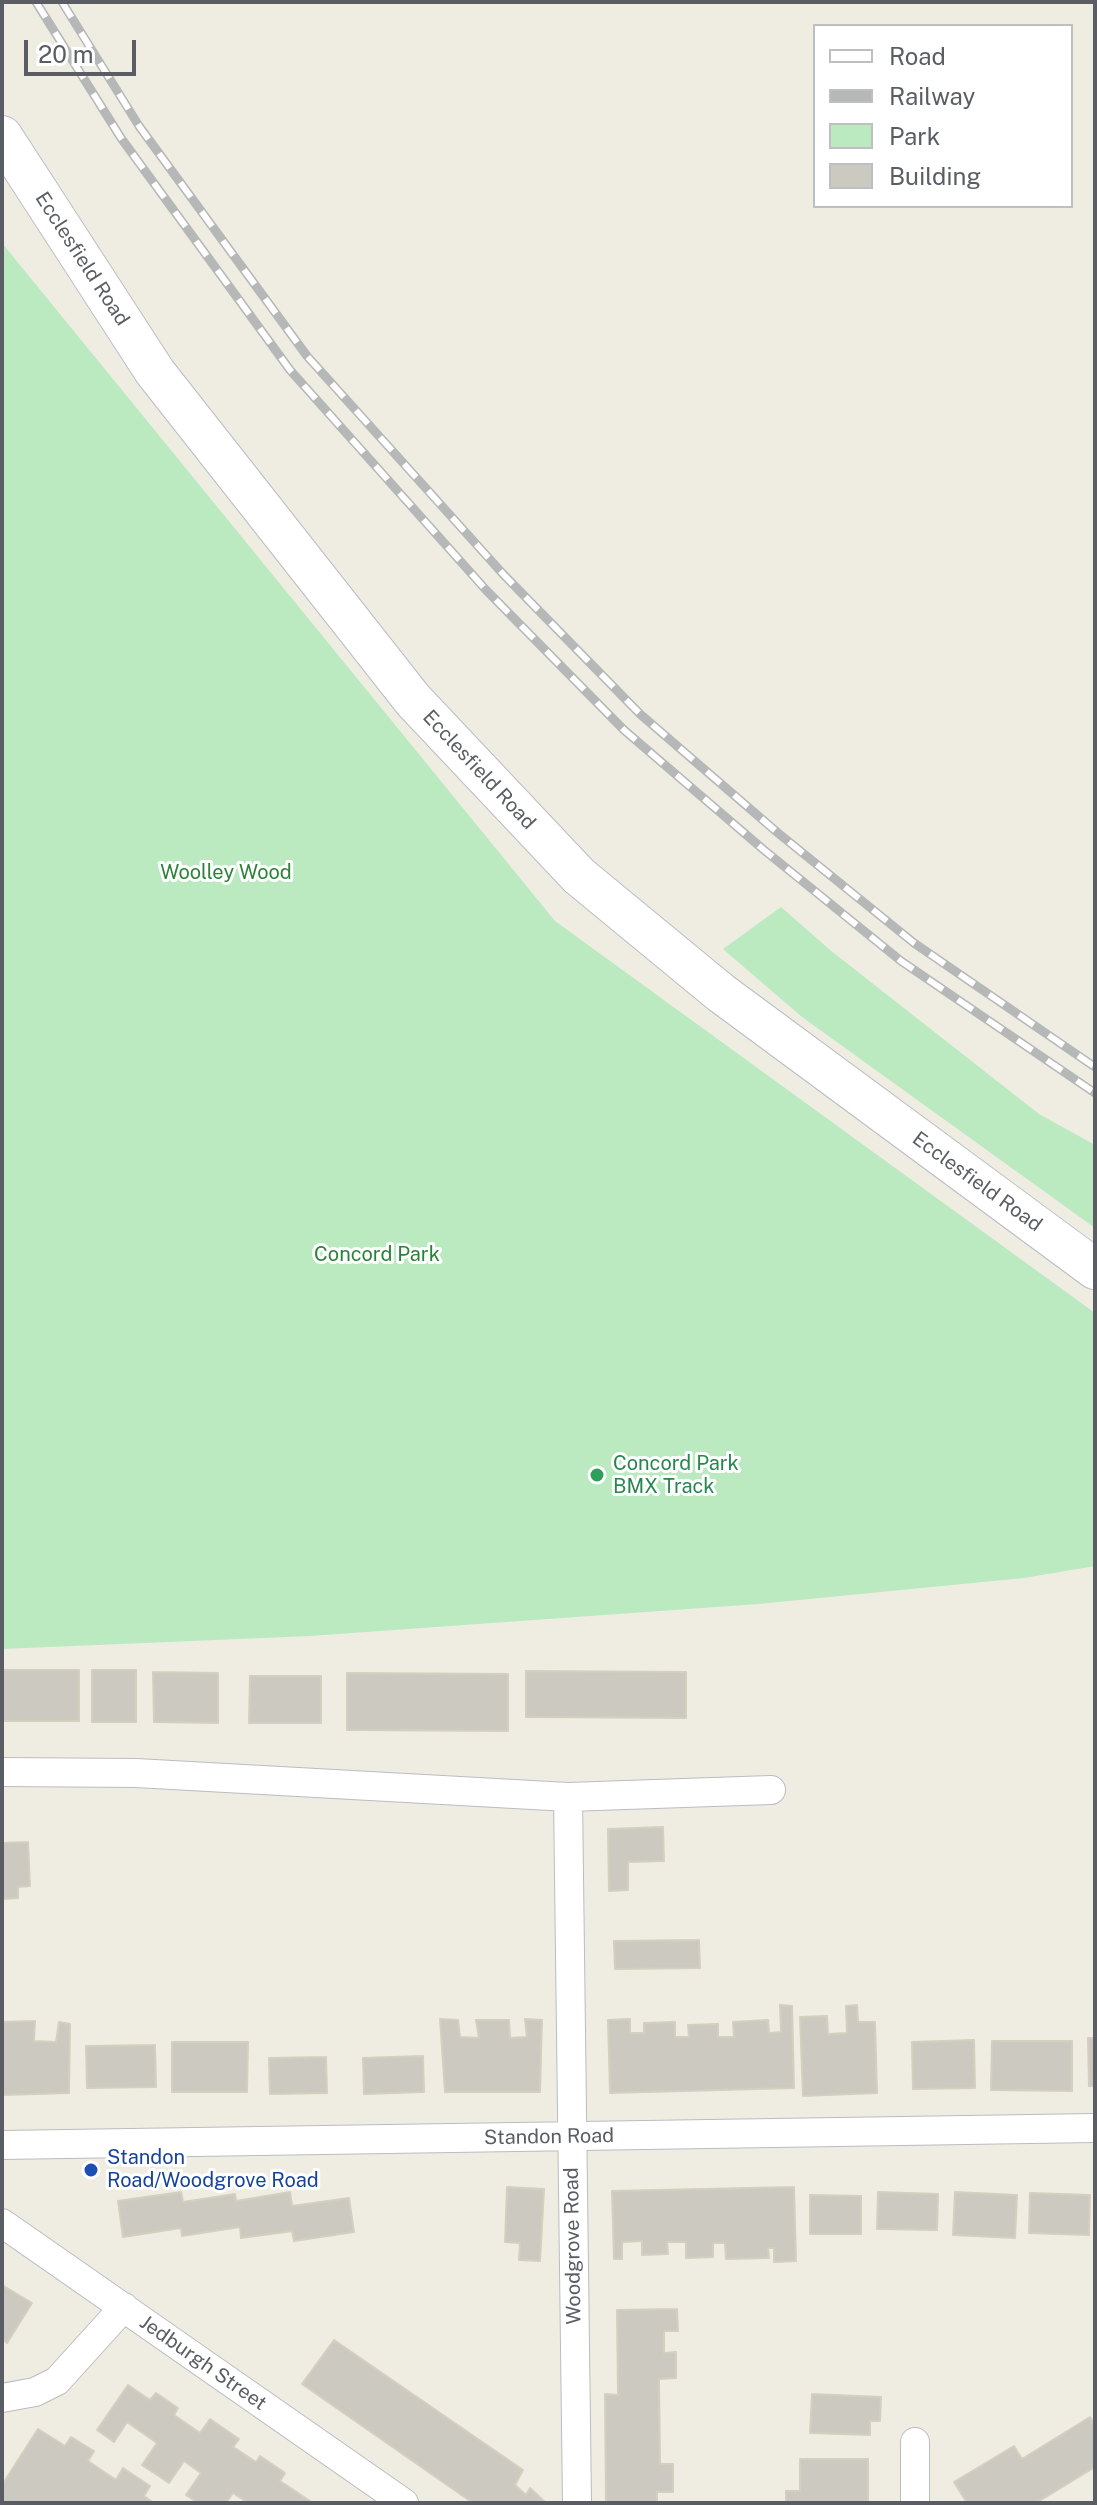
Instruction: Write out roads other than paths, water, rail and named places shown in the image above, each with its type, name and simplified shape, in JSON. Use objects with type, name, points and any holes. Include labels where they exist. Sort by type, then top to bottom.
[{"type":"main road","name":"Ecclesfield Road","points":[[2,136],[155,372],[413,700],[579,876],[721,993],[1095,1269]]},
{"type":"street","points":[[2,1772],[136,1773],[568,1797],[771,1790]]},
{"type":"street","name":"Woodgrove Road","points":[[568,1797],[577,2503]]},
{"type":"street","name":"Standon Road","points":[[2,2145],[1095,2128]]},
{"type":"street","name":"Jedburgh Street","points":[[2,2223],[404,2503]]},
{"type":"street","points":[[2,2398],[35,2392],[57,2381],[124,2307]]},
{"type":"street","points":[[915,2442],[915,2503]]},
{"type":"railway","points":[[36,2],[121,138],[290,370],[486,590],[624,730],[764,850],[901,961],[1095,1093]]},
{"type":"railway","points":[[62,2],[139,126],[307,356],[503,574],[640,714],[778,833],[914,943],[1095,1067]]},
{"type":"place","name":"Concord Park BMX Track","points":[[597,1475]]},
{"type":"place","name":"Standon Road/Woodgrove Road","points":[[91,2170]]},
{"type":"park label","name":"Woolley Wood","points":[[226,873]]},
{"type":"park label","name":"Concord Park","points":[[377,1255]]}]
